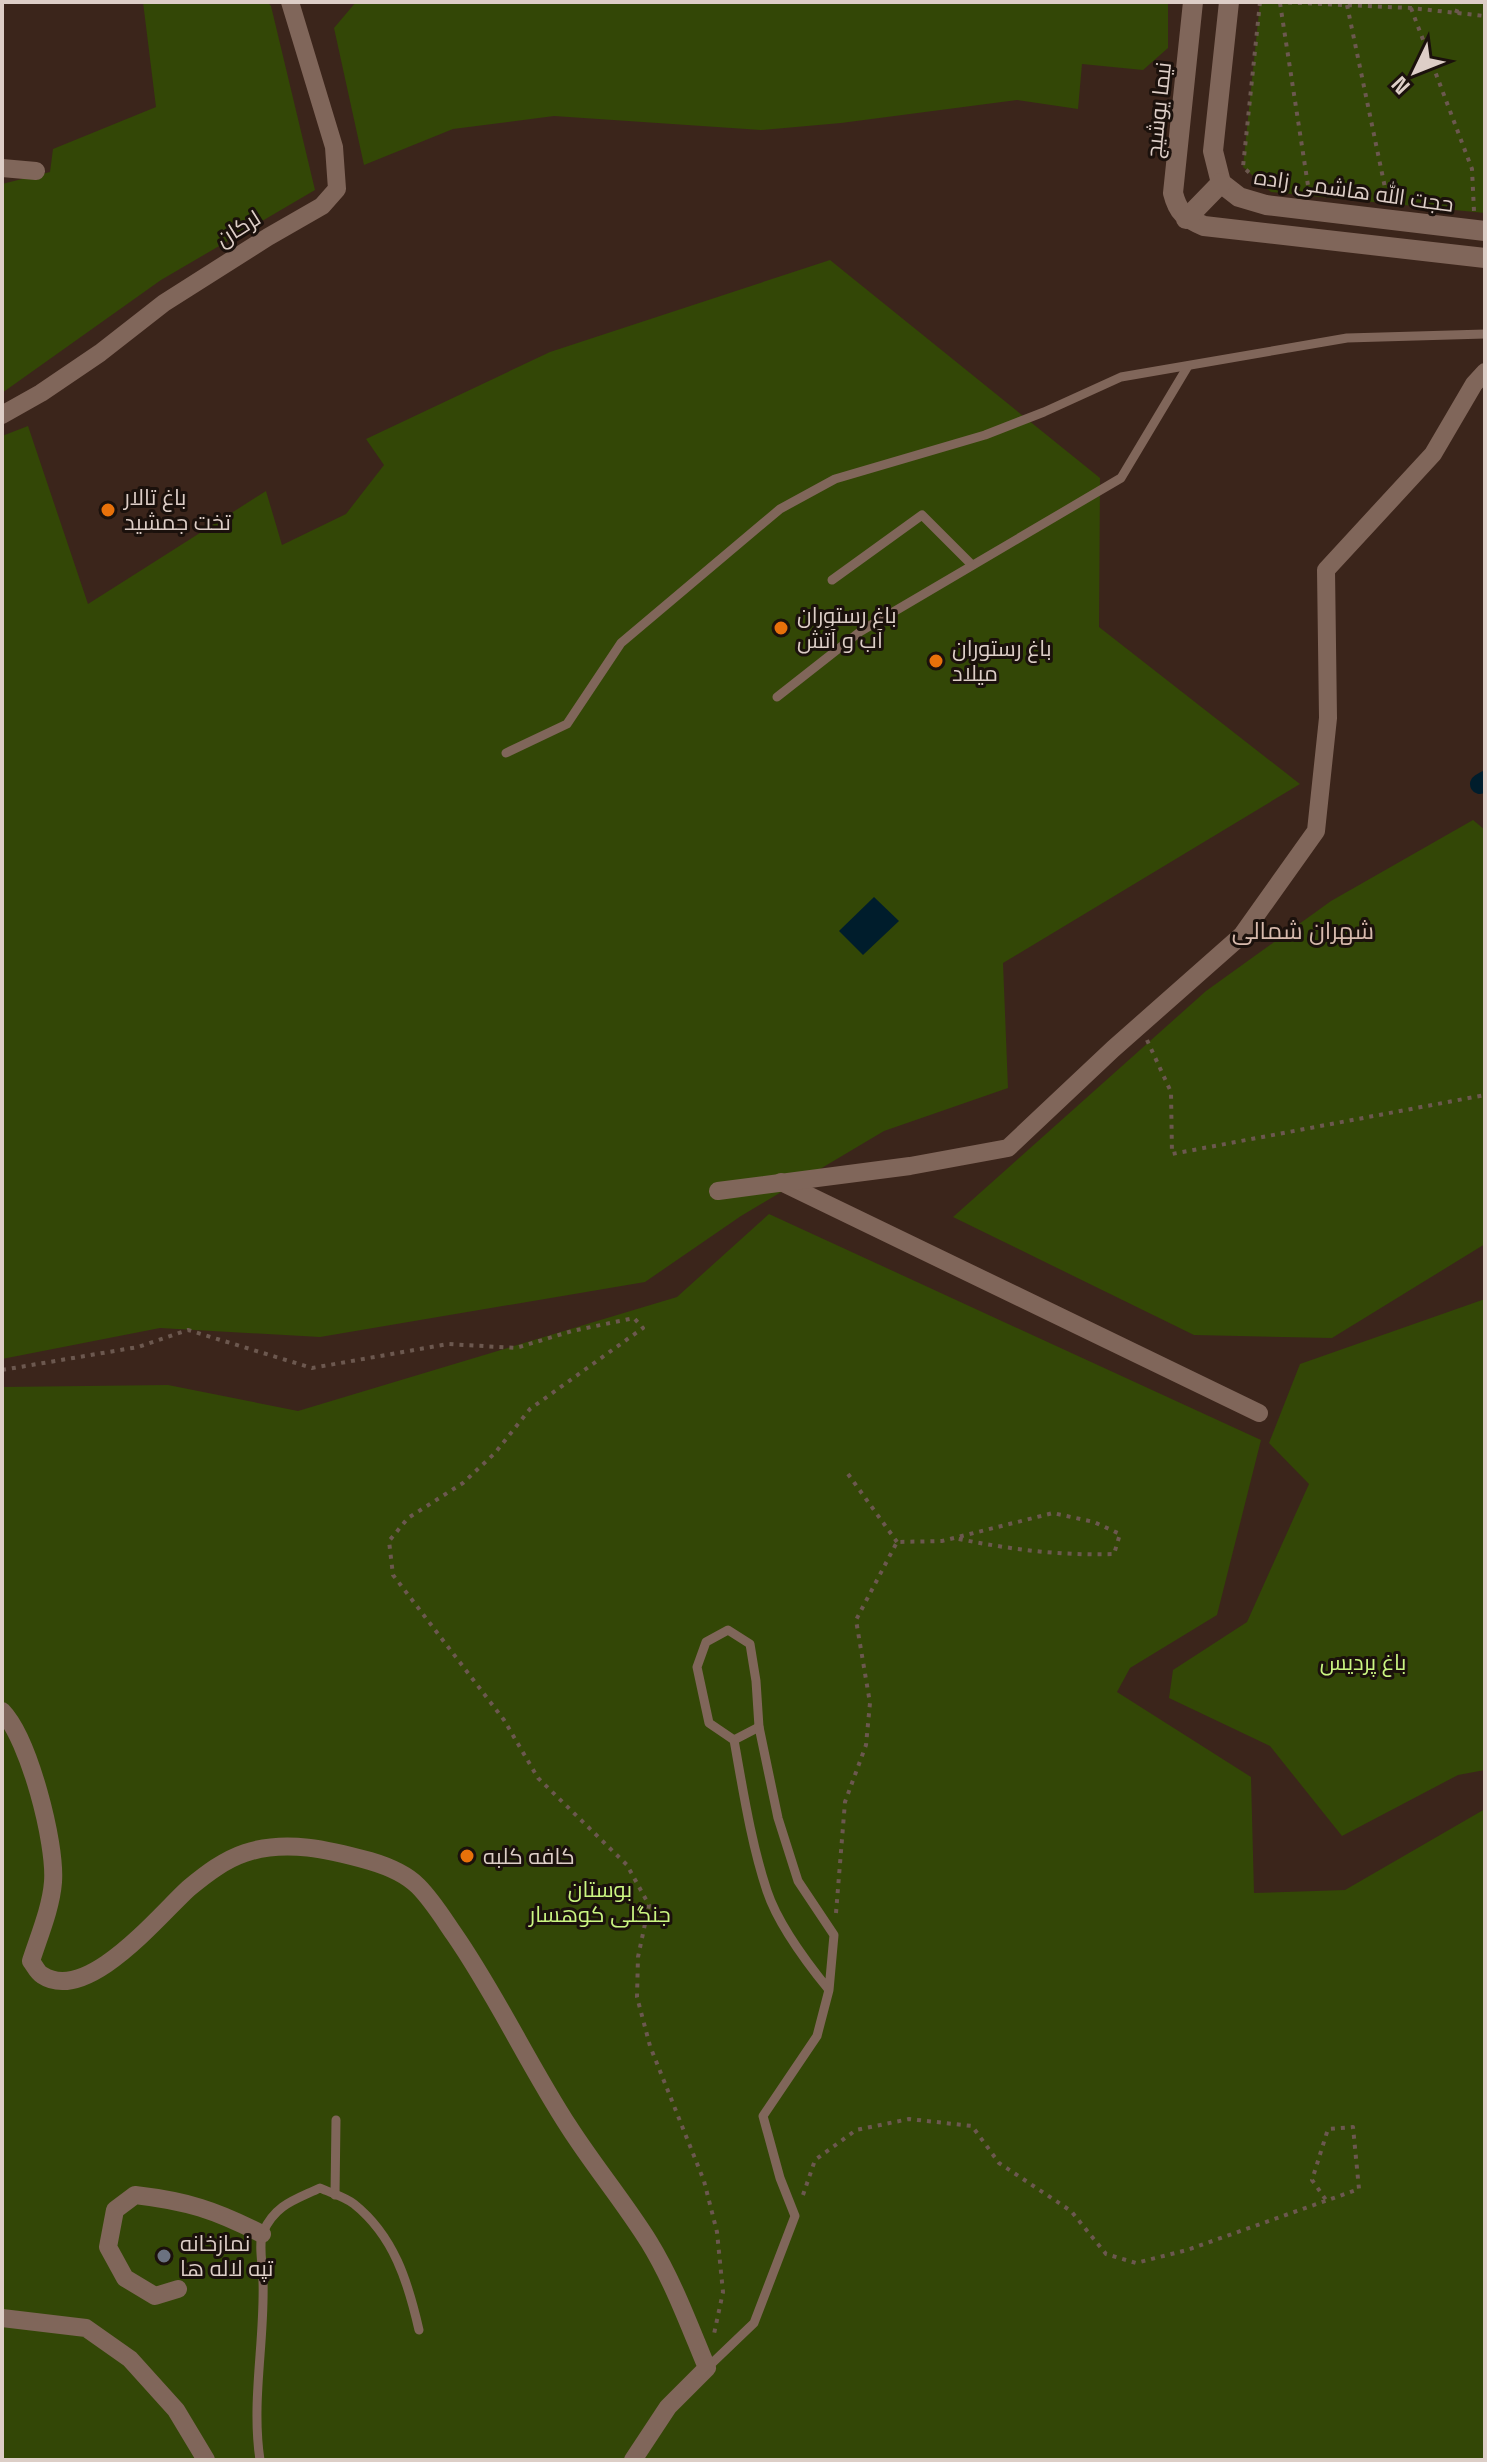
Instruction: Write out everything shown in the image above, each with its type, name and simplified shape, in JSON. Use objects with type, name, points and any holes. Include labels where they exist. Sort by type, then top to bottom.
[{"type":"street","name":"لرکان","points":[[2,415],[88,361],[175,296],[322,206],[337,189],[334,147],[290,2]]},
{"type":"street","name":"نیما یوشیج","points":[[1186,219],[1177,210],[1173,193],[1193,2]]},
{"type":"street","points":[[1229,2],[1213,151],[1221,183],[1186,219],[1204,226],[1485,258]]},
{"type":"street","points":[[2,168],[36,171]]},
{"type":"street","name":"حجت الله هاشمی زاده","points":[[1221,183],[1239,197],[1266,205],[1485,231]]},
{"type":"street","points":[[718,1191],[910,1166],[1008,1148],[1242,935],[1316,831],[1328,718],[1326,570],[1433,454],[1474,384],[1485,372]]},
{"type":"street","points":[[781,1182],[1259,1413]]},
{"type":"street","points":[[2,1711],[27,1754],[52,1844],[53,1883],[31,1961],[41,1975],[65,1982],[96,1972],[127,1949],[213,1869],[244,1853],[275,1846],[314,1848],[374,1862],[402,1874],[417,1885],[435,1906],[468,1954],[569,2127],[651,2245],[677,2295],[707,2368],[668,2407],[633,2460]]},
{"type":"street","points":[[178,2289],[155,2296],[125,2278],[108,2247],[115,2210],[135,2195],[175,2199],[222,2214],[262,2234]]},
{"type":"street","points":[[2,2318],[86,2328],[130,2359],[176,2410],[206,2460]]},
{"type":"lane","points":[[506,753],[567,724],[621,643],[780,509],[835,479],[985,435],[1121,377],[1347,338],[1485,334]]},
{"type":"lane","points":[[777,697],[861,631],[1121,478],[1188,366]]},
{"type":"lane","points":[[832,580],[922,515],[972,565]]},
{"type":"lane","points":[[707,2368],[754,2323],[795,2216],[780,2178],[763,2116],[817,2036],[829,1990],[834,1935],[798,1881],[778,1818],[759,1727],[750,1644],[728,1630],[706,1642],[697,1667],[709,1723],[734,1740],[768,1893],[801,1955],[829,1990]]},
{"type":"lane","points":[[734,1740],[759,1727]]},
{"type":"lane","points":[[335,2195],[336,2120]]},
{"type":"lane","points":[[260,2460],[257,2442],[264,2309],[262,2234],[280,2206],[320,2188],[352,2202],[381,2230],[408,2283],[419,2330]]},
{"type":"path","points":[[1260,2],[1243,167],[1262,183]]},
{"type":"path","points":[[1297,193],[1309,194],[1279,2],[1381,4],[1485,16]]},
{"type":"path","points":[[1456,13],[1460,2]]},
{"type":"path","points":[[1347,5],[1388,204]]},
{"type":"path","points":[[1411,8],[1472,169],[1474,213]]},
{"type":"path","points":[[1460,211],[1485,213]]},
{"type":"path","points":[[1140,1025],[1171,1092],[1172,1154],[1485,1095]]},
{"type":"path","points":[[2,1370],[138,1347],[188,1330],[312,1368],[448,1344],[516,1348],[572,1331],[634,1318],[643,1328],[530,1409],[485,1463],[463,1483],[408,1518],[389,1541],[393,1575],[504,1720],[538,1778],[627,1865],[649,1905],[638,1957],[637,1997],[650,2046],[704,2181],[717,2232],[723,2292],[707,2368]]},
{"type":"path","points":[[848,1474],[897,1542]]},
{"type":"path","points":[[897,1542],[942,1541],[1053,1513],[1094,1522],[1120,1534],[1114,1554],[1073,1556],[1009,1549],[954,1538]]},
{"type":"path","points":[[834,1935],[845,1802],[866,1745],[870,1703],[856,1620],[897,1542]]},
{"type":"path","points":[[795,2216],[815,2160],[856,2130],[909,2119],[972,2126],[999,2163],[1071,2211],[1106,2254],[1136,2263],[1187,2250],[1359,2189],[1353,2127],[1328,2129],[1312,2180],[1326,2200]]},
{"type":"green space","points":[[143,2],[267,2],[271,6],[315,190],[161,280],[2,393],[2,184],[50,172],[53,149],[156,107]]},
{"type":"green space","points":[[356,2],[1168,2],[1168,48],[1143,70],[1082,64],[1078,109],[1017,100],[761,130],[554,116],[453,129],[364,165],[334,28]]},
{"type":"green space","points":[[1260,2],[1485,2],[1485,213],[1271,192],[1243,167]]},
{"type":"green space","points":[[830,260],[1100,478],[1099,627],[1300,784],[1003,963],[1008,1088],[884,1131],[741,1216],[645,1282],[320,1337],[160,1328],[2,1359],[2,436],[28,426],[88,604],[266,491],[282,545],[346,514],[384,465],[366,439],[550,352]]},
{"type":"green space","points":[[1473,820],[1485,830],[1485,1244],[1332,1338],[1194,1335],[953,1217],[1206,991],[1331,901]]},
{"type":"green space","name":"بوستان جنگلی کوهسار","points":[[769,1214],[1261,1440],[1217,1615],[1130,1668],[1117,1692],[1251,1777],[1254,1893],[1345,1890],[1485,1809],[1485,2460],[2,2460],[2,1387],[168,1385],[298,1411],[677,1297]]},
{"type":"green space","name":"باغ پردیس","points":[[1485,1299],[1485,1770],[1458,1775],[1342,1836],[1270,1746],[1169,1698],[1173,1670],[1247,1622],[1309,1484],[1269,1443],[1300,1364]]},
{"type":"water","points":[[874,897],[899,921],[863,955],[839,931]]},
{"type":"waterway","points":[[1480,784],[1485,781]]},
{"type":"place","name":"باغ تالار تخت جمشید","points":[[108,510]]},
{"type":"place","name":"باغ رستوران آب و آتش","points":[[781,628]]},
{"type":"place","name":"باغ رستوران میلاد","points":[[936,661]]},
{"type":"place","name":"کافه کلبه","points":[[467,1856]]},
{"type":"place","name":"نمازخانه تپه لاله ها","points":[[164,2256]]},
{"type":"district","name":"شهران شمالی","points":[[1303,931]]}]
